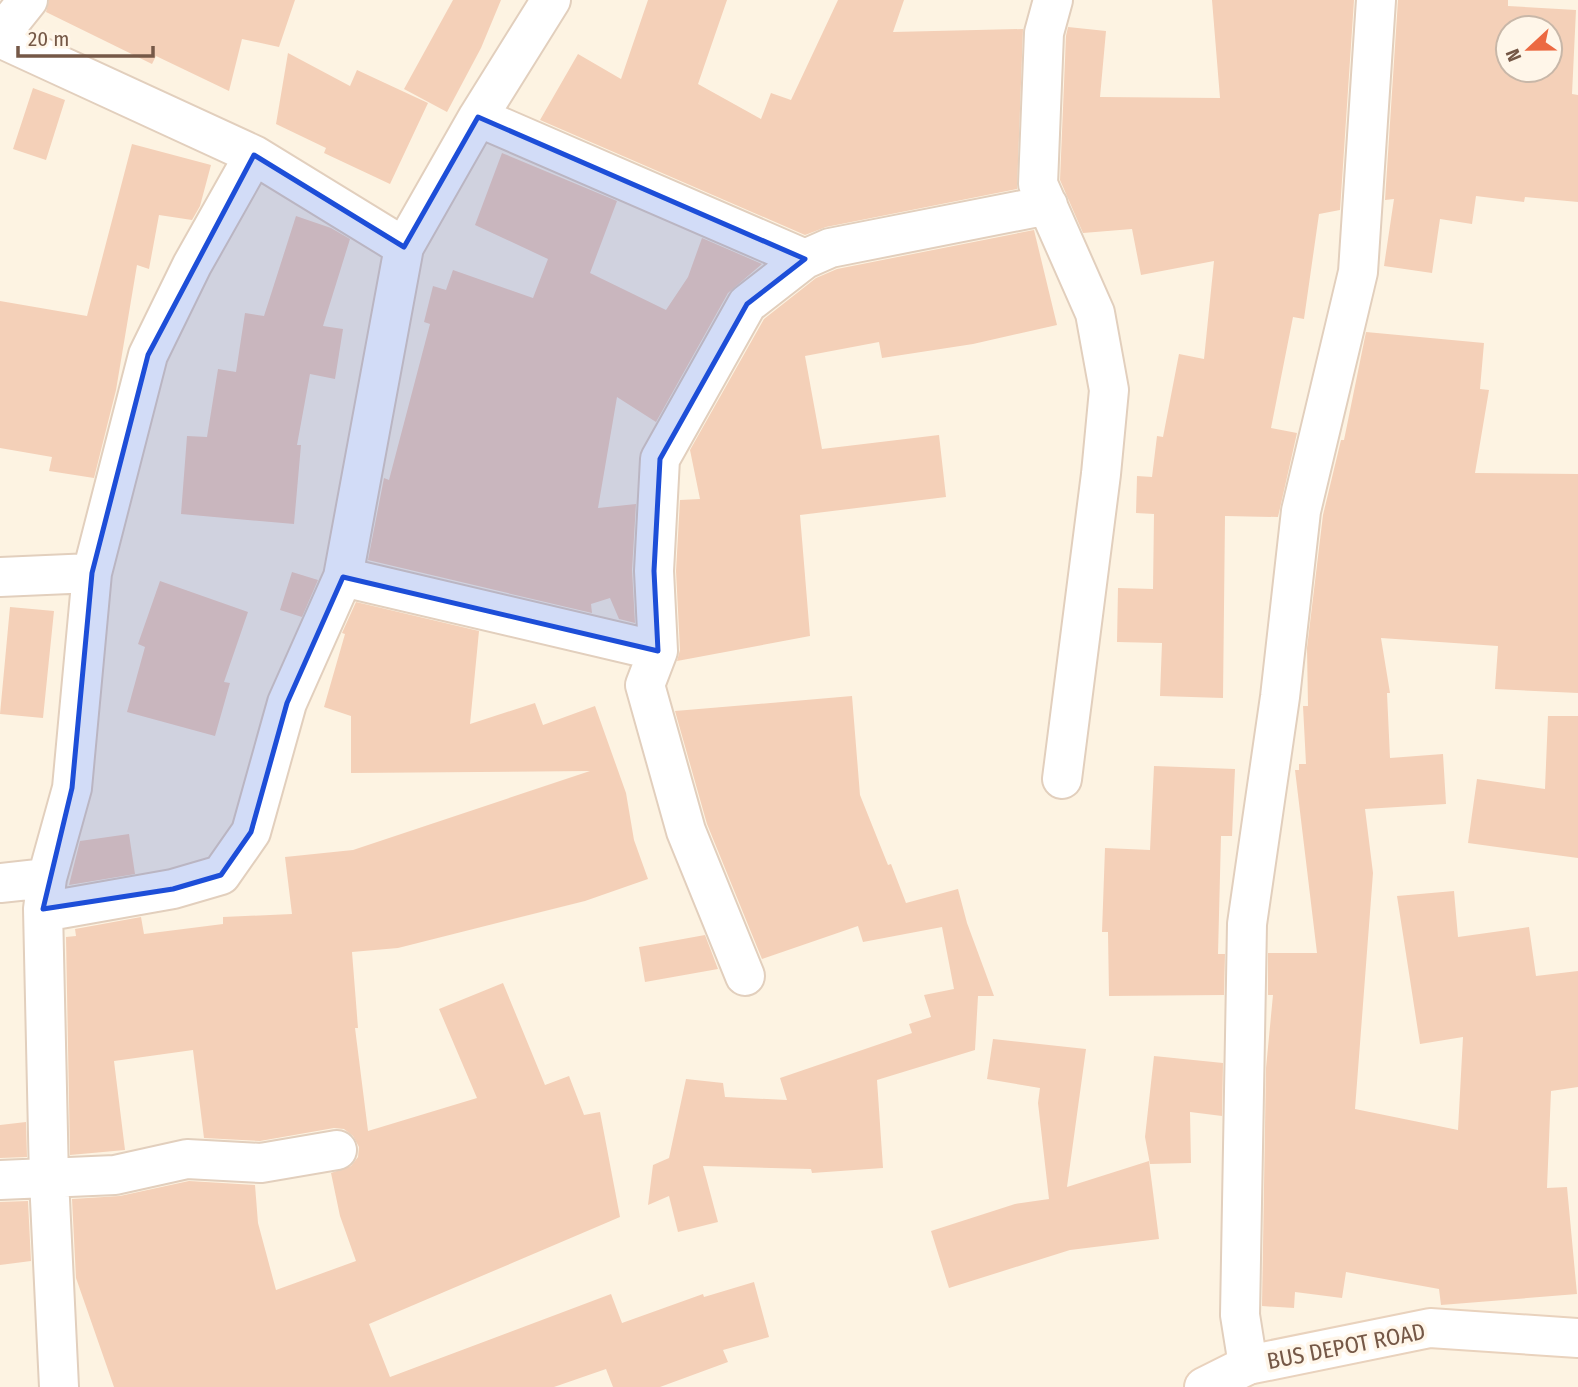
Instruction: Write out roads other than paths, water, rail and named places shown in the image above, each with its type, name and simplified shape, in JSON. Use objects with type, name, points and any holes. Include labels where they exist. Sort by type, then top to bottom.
[{"type":"street","points":[[27,0],[0,37],[254,155],[404,247]]},
{"type":"street","points":[[0,883],[45,893],[60,909],[173,889],[220,874],[251,832],[287,703],[343,577],[404,247],[478,117],[551,0]]},
{"type":"street","points":[[1053,0],[1044,33],[1038,184],[1095,313],[1109,390],[1101,474],[1062,779]]},
{"type":"street","points":[[1248,1365],[1240,1315],[1247,924],[1280,697],[1301,511],[1358,272],[1376,0]]},
{"type":"street","points":[[478,117],[805,258]]},
{"type":"street","points":[[59,1387],[49,1179],[45,893],[72,788],[92,573],[148,355],[192,265],[254,155]]},
{"type":"street","points":[[745,976],[686,831],[645,685],[658,651],[654,571],[660,459],[747,304],[805,258],[830,248],[1048,205]]},
{"type":"street","points":[[0,577],[92,573]]},
{"type":"street","points":[[343,577],[658,651]]},
{"type":"street","points":[[0,1180],[115,1175],[187,1159],[261,1163],[337,1150]]},
{"type":"street","name":"BUS DEPOT ROAD","points":[[1204,1387],[1248,1365],[1430,1328],[1578,1338]]}]
